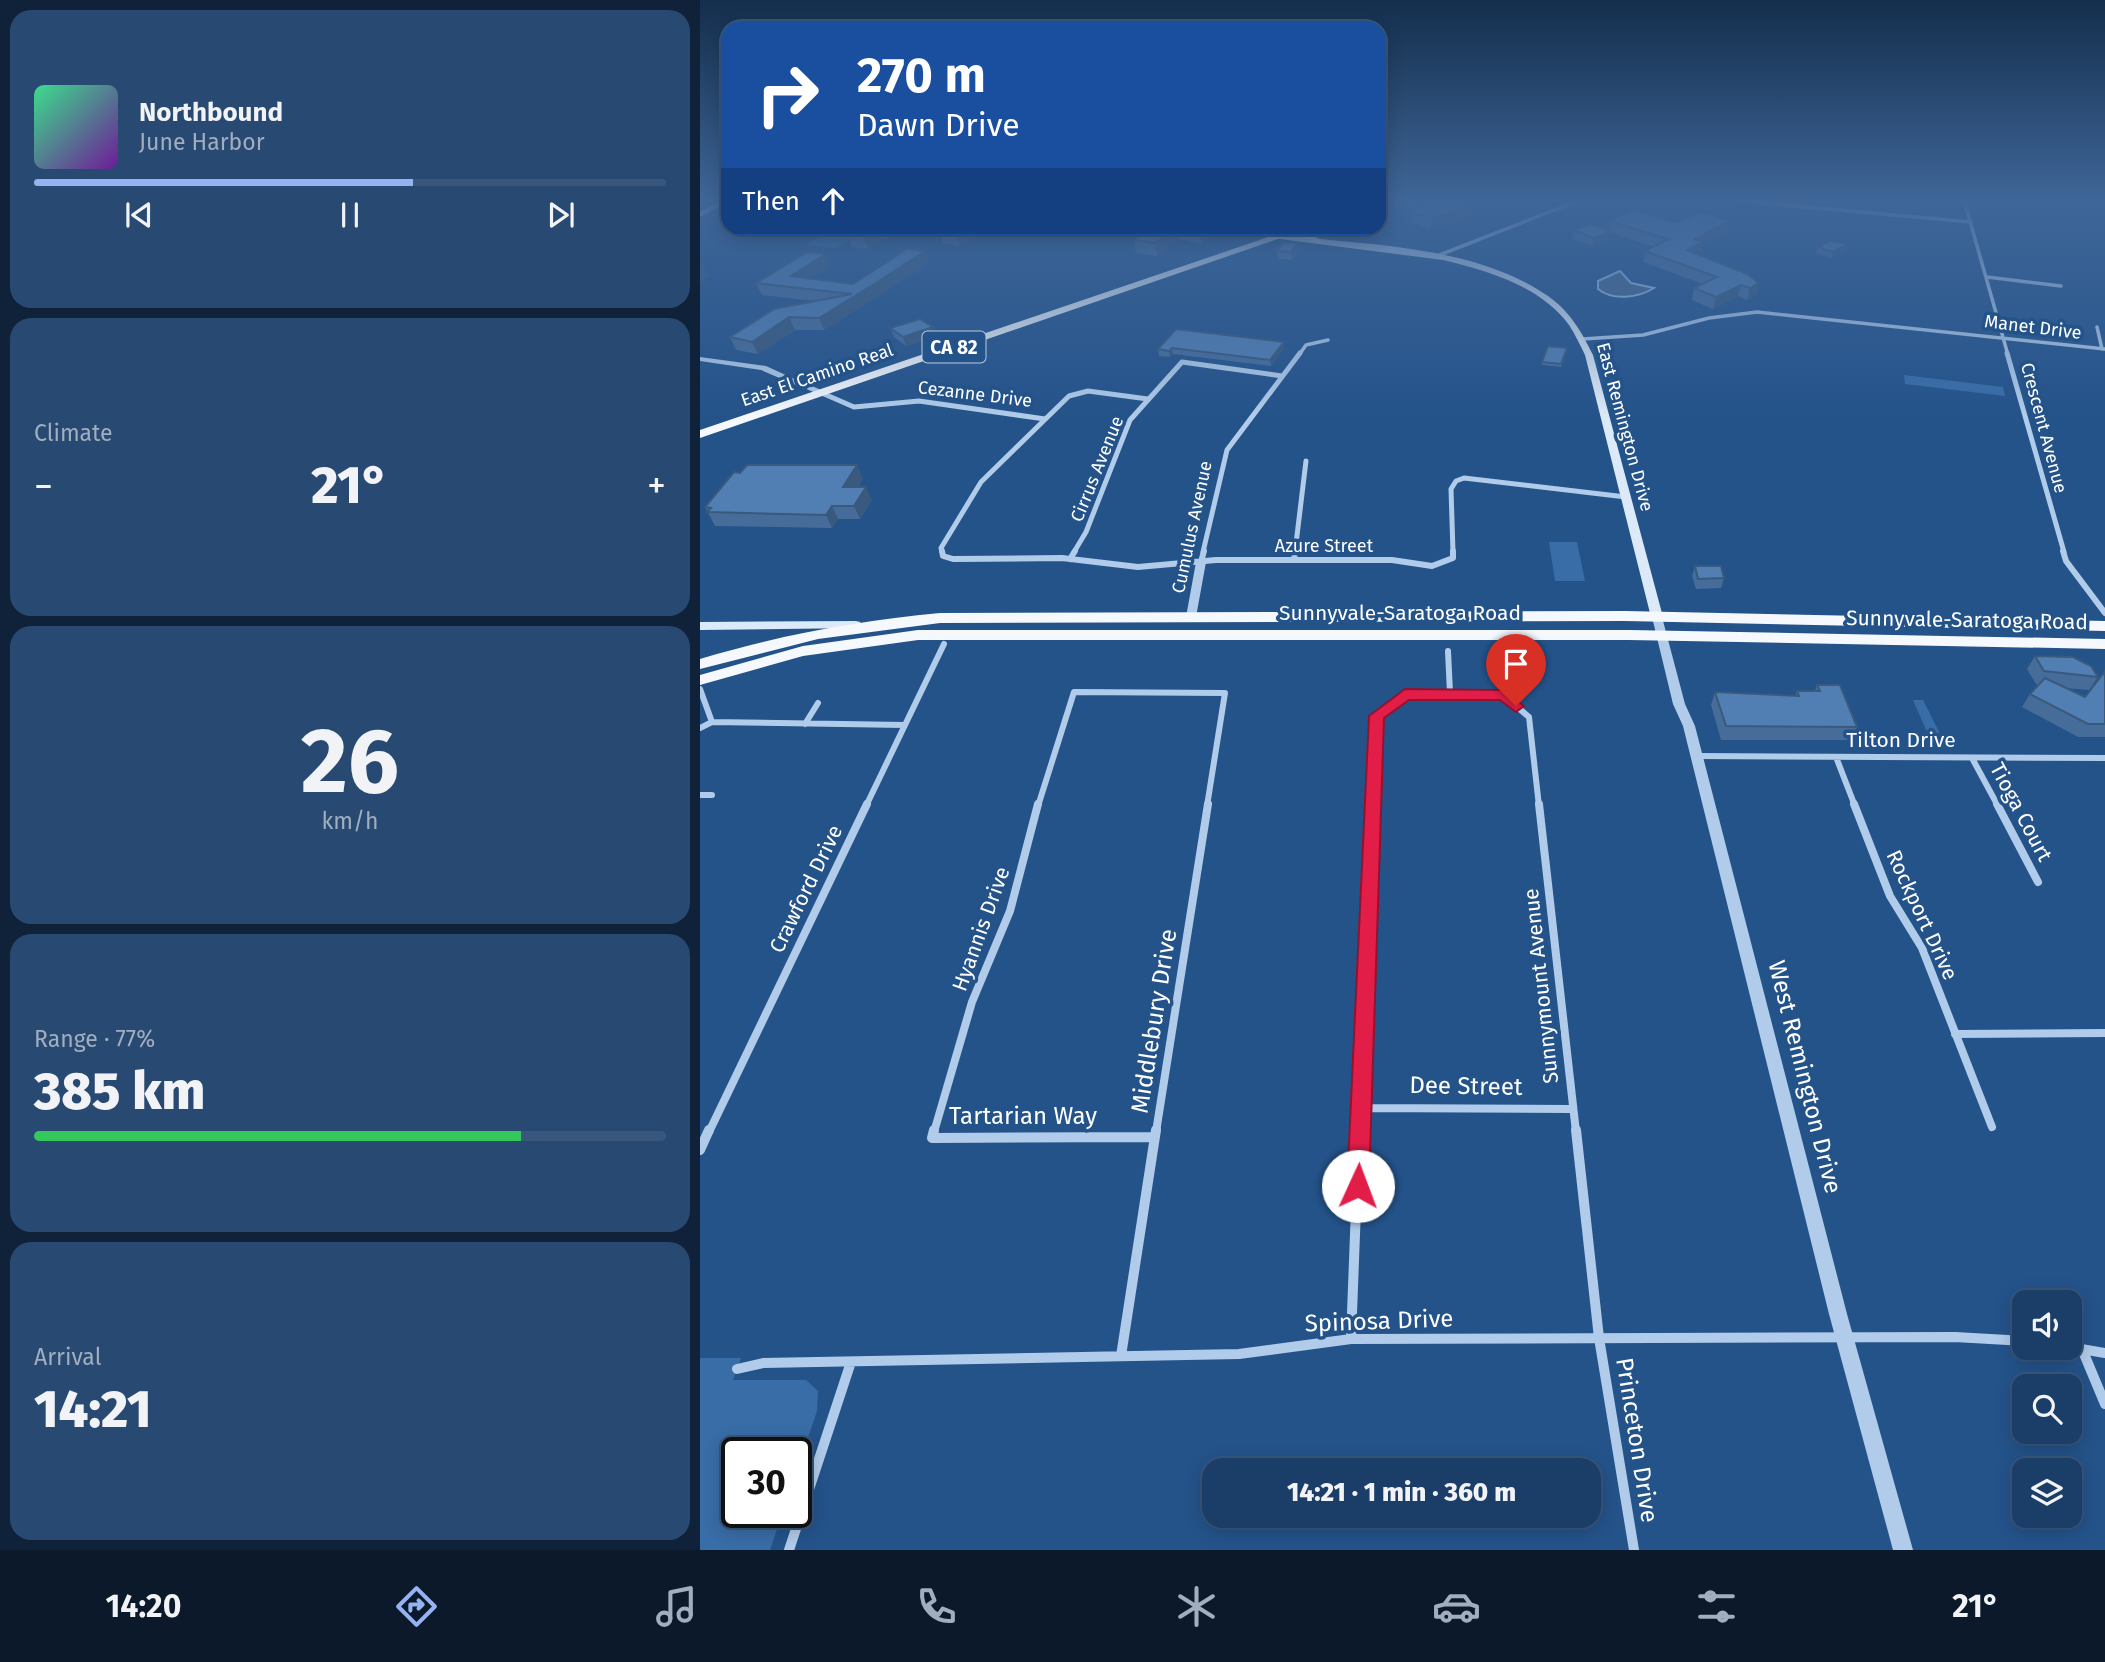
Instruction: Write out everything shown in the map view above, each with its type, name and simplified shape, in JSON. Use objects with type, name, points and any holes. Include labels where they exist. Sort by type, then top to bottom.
[{"type":"main road","name":"East El Camino Real","points":[[700,434],[1019,316],[1148,272]]},
{"type":"main road","name":"East El Camino Real","points":[[700,424],[983,337],[1165,272]]},
{"type":"main road","name":"East Remington Drive","points":[[1491,272],[1512,280],[1542,297],[1565,315],[1583,339],[1657,617]]},
{"type":"main road","points":[[1040,317],[1049,310],[1079,300],[1078,296]]},
{"type":"main road","points":[[983,337],[987,331],[1018,320],[1019,316]]},
{"type":"main road","name":"Sunnyvale-Saratoga Road","points":[[700,626],[856,625],[940,618],[1657,617],[2105,626]]},
{"type":"main road","points":[[700,664],[768,644],[856,625]]},
{"type":"main road","name":"Sunnyvale-Saratoga Road","points":[[700,680],[803,651],[918,635],[1662,636],[2105,644]]},
{"type":"street","name":"Crescent Avenue","points":[[1986,272],[2066,561],[2105,613]]},
{"type":"street","points":[[1987,277],[2061,286]]},
{"type":"street","name":"Manet Drive","points":[[1583,339],[1643,335],[1725,314],[1757,312],[2104,349]]},
{"type":"street","points":[[2097,327],[2096,332],[2104,349]]},
{"type":"street","name":"Cumulus Avenue","points":[[1191,617],[1227,450],[1306,345],[1328,340]]},
{"type":"street","name":"Cezanne Drive","points":[[700,359],[763,368],[854,407],[919,401],[1045,419]]},
{"type":"street","name":"Cirrus Avenue","points":[[1070,559],[1086,533],[1123,430],[1182,362],[1282,376]]},
{"type":"street","points":[[1045,419],[1069,396],[1081,391],[1148,399]]},
{"type":"street","name":"Azure Street","points":[[1045,419],[972,494],[941,548],[943,556],[954,559],[1070,559],[1138,567],[1201,562],[1294,560],[1392,560],[1425,566],[1444,564],[1454,554],[1451,489],[1457,481],[1464,478],[1626,497]]},
{"type":"street","points":[[1294,560],[1306,461]]},
{"type":"street","name":"West Remington Drive","points":[[1657,617],[1697,757],[1845,1339],[1903,1550]]},
{"type":"street","name":"Crawford Drive","points":[[700,1150],[944,644]]},
{"type":"street","points":[[1448,651],[1450,694]]},
{"type":"street","points":[[700,689],[712,722]]},
{"type":"street","name":"Hyannis Drive","points":[[933,1138],[972,1002],[1010,911],[1033,821],[1074,692],[1225,693]]},
{"type":"street","name":"Middlebury Drive","points":[[1121,1356],[1225,693]]},
{"type":"street","name":"Sunnymount Avenue","points":[[1360,1108],[1377,716],[1405,695],[1503,695],[1529,718],[1598,1338]]},
{"type":"street","points":[[806,724],[818,703]]},
{"type":"street","points":[[700,728],[712,722],[905,725]]},
{"type":"street","name":"Tilton Drive","points":[[1697,757],[2105,758]]},
{"type":"street","name":"Rockport Drive","points":[[1836,757],[1890,896],[1922,948],[1992,1127]]},
{"type":"street","name":"Tioga Court","points":[[1972,758],[2038,882]]},
{"type":"street","points":[[700,795],[712,795]]},
{"type":"street","points":[[1955,1034],[2105,1033]]},
{"type":"street","points":[[1351,1339],[1360,1108]]},
{"type":"street","name":"Dee Street","points":[[1360,1108],[1572,1109]]},
{"type":"street","name":"Tartarian Way","points":[[933,1138],[1155,1137]]},
{"type":"street","name":"Spinosa Drive","points":[[737,1369],[763,1363],[1239,1353],[1351,1339],[1955,1337],[2012,1340]]},
{"type":"street","name":"Princeton Drive","points":[[1598,1338],[1633,1550]]},
{"type":"street","points":[[2082,1349],[2105,1353]]},
{"type":"street","points":[[2082,1360],[2105,1404]]},
{"type":"street","points":[[789,1550],[850,1362]]},
{"type":"shaded area","points":[[1621,272],[1631,283],[1654,288],[1641,294],[1618,297],[1598,289],[1598,281]]},
{"type":"shaded area","points":[[1904,375],[2003,387],[2005,396],[1905,384]]},
{"type":"shaded area","points":[[1549,542],[1577,542],[1585,581],[1555,581]]},
{"type":"shaded area","points":[[1913,700],[1923,700],[1944,742],[1934,743],[1930,739]]},
{"type":"shaded area","points":[[700,1358],[741,1358],[733,1380],[806,1380],[818,1391],[817,1411],[808,1437],[721,1437],[721,1528],[778,1528],[770,1550],[700,1550]]},
{"type":"building","points":[[774,272],[797,272],[791,276],[853,284],[871,272],[892,272],[819,318],[789,317],[752,342],[730,337],[774,309],[852,294],[756,283]]},
{"type":"building","points":[[1704,272],[1743,272],[1759,283],[1750,288],[1741,285],[1716,297],[1694,288],[1717,277]]},
{"type":"building","points":[[920,319],[933,327],[903,337],[890,328]]},
{"type":"building","points":[[1176,329],[1284,342],[1270,360],[1172,348],[1169,351],[1158,349]]},
{"type":"building","points":[[1548,346],[1567,348],[1561,364],[1542,362]]},
{"type":"building","points":[[747,465],[857,465],[843,487],[866,487],[854,506],[832,506],[826,515],[707,512],[711,508],[705,507],[734,472],[740,473]]},
{"type":"building","points":[[1695,566],[1721,566],[1724,578],[1698,579]]},
{"type":"building","points":[[2035,656],[2073,657],[2091,666],[2098,677],[2044,671]]},
{"type":"building","points":[[2105,671],[2105,724],[2088,724],[2030,694],[2045,678],[2085,697]]},
{"type":"building","points":[[1817,685],[1840,685],[1857,727],[1726,726],[1715,692],[1799,696],[1797,691],[1820,691]]},
{"type":"route","points":[[1358,1186],[1377,716],[1405,695],[1503,695],[1516,706]]}]
